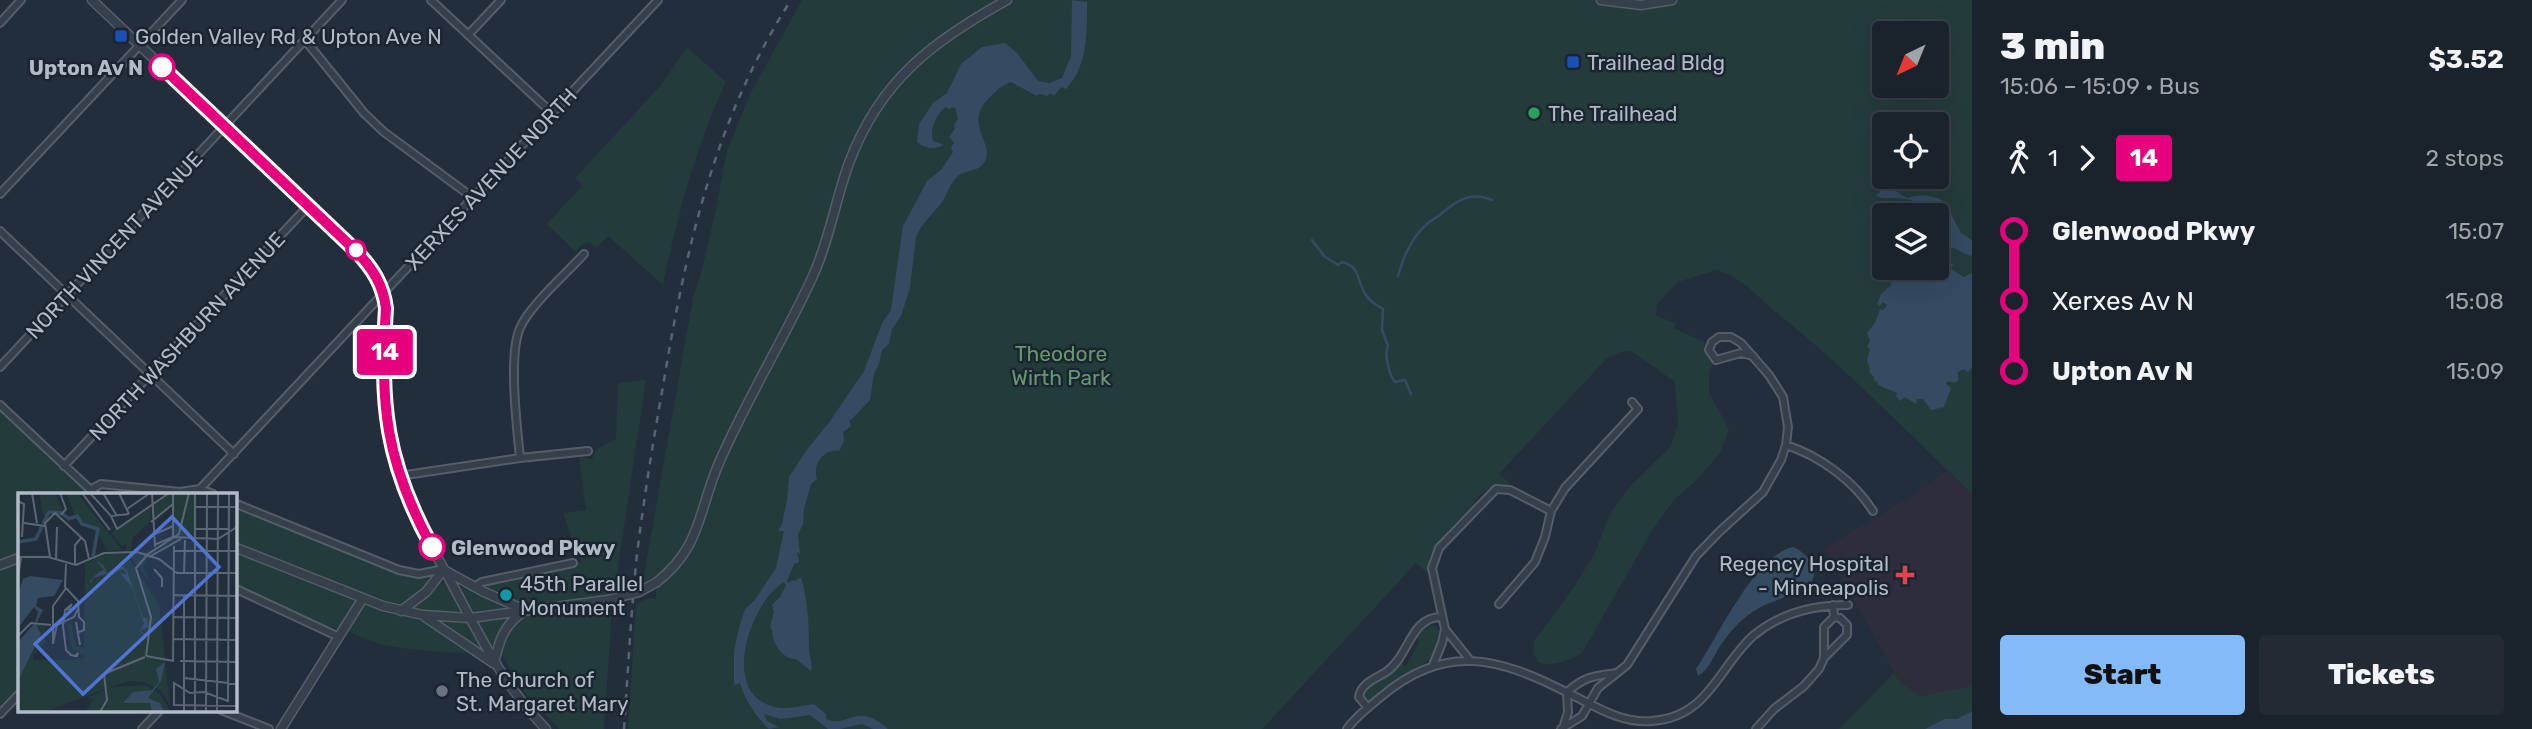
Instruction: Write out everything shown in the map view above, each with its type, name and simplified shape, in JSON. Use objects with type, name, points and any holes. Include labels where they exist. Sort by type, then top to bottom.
[{"type":"street","points":[[0,23],[21,0]]},
{"type":"street","points":[[92,0],[368,263],[384,292],[385,408],[399,476],[412,510],[494,663],[512,691],[546,729]]},
{"type":"street","points":[[0,194],[182,0]]},
{"type":"street","name":"NORTH VINCENT AVENUE","points":[[0,367],[342,0]]},
{"type":"street","points":[[431,0],[553,114]]},
{"type":"street","points":[[468,35],[501,0]]},
{"type":"street","name":"XERXES AVENUE NORTH","points":[[200,489],[658,0]]},
{"type":"street","points":[[236,548],[363,598],[401,611],[423,615],[470,618],[608,600],[639,592],[657,582],[679,562],[692,542],[718,464],[813,276],[849,164],[871,117],[901,77],[933,46],[1007,0]]},
{"type":"street","points":[[1601,0],[1641,5],[1672,0]]},
{"type":"street","points":[[305,40],[384,132],[472,197]]},
{"type":"street","name":"NORTH WASHBURN AVENUE","points":[[64,466],[309,205]]},
{"type":"street","points":[[0,231],[234,454]]},
{"type":"street","points":[[520,458],[515,363],[515,345],[519,329],[529,314],[584,254]]},
{"type":"street","points":[[1562,728],[1582,716],[1598,688],[1627,665],[1696,556],[1763,492],[1777,469],[1786,446],[1788,417],[1783,397],[1753,356],[1741,343],[1731,337],[1719,337],[1709,350],[1716,360],[1741,353],[1753,356]]},
{"type":"street","points":[[1499,604],[1535,562],[1551,511],[1565,488],[1638,409],[1632,402]]},
{"type":"street","points":[[0,405],[92,492],[101,484],[180,492],[200,489],[209,493]]},
{"type":"street","points":[[1786,446],[1807,453],[1828,466],[1861,495],[1873,511]]},
{"type":"street","points":[[399,476],[588,451]]},
{"type":"street","points":[[1469,659],[1445,629],[1441,617],[1432,577],[1436,552],[1492,491],[1500,488],[1510,490],[1551,511]]},
{"type":"street","points":[[236,504],[399,570],[419,574],[444,569],[474,587],[526,611]]},
{"type":"street","points":[[0,565],[18,558]]},
{"type":"street","points":[[474,587],[482,582],[573,564]]},
{"type":"street","points":[[401,611],[426,592],[444,569]]},
{"type":"street","points":[[236,589],[340,637]]},
{"type":"street","points":[[281,729],[363,598]]},
{"type":"street","points":[[1824,658],[1824,627],[1834,617],[1833,605]]},
{"type":"street","points":[[1347,729],[1368,708],[1407,677],[1433,666],[1469,659],[1507,666],[1622,718],[1640,722],[1680,715],[1705,696],[1740,651],[1761,630],[1799,611],[1849,605]]},
{"type":"street","points":[[494,663],[502,634],[515,618],[526,611]]},
{"type":"street","points":[[423,615],[494,663]]},
{"type":"street","points":[[1368,708],[1359,697],[1363,687],[1395,664],[1420,625],[1433,617],[1441,617]]},
{"type":"street","points":[[1756,729],[1774,709],[1812,677],[1824,658],[1847,635],[1847,625],[1840,618],[1834,617]]},
{"type":"street","points":[[1433,666],[1443,643],[1445,629]]},
{"type":"street","points":[[1567,692],[1589,676],[1619,673]]},
{"type":"street","points":[[1562,728],[1568,712],[1567,692]]},
{"type":"street","points":[[0,714],[18,695]]},
{"type":"street","points":[[142,729],[158,712]]},
{"type":"street","points":[[226,712],[269,729]]},
{"type":"shaded area","points":[[1072,0],[1087,2],[1085,48],[1079,70],[1066,89],[1061,87],[1054,96],[1050,93],[1048,96],[1037,96],[1011,82],[997,91],[982,107],[979,124],[987,152],[986,159],[978,168],[956,178],[942,202],[918,232],[910,288],[901,316],[892,329],[889,344],[882,350],[874,374],[870,400],[849,419],[851,426],[843,432],[844,441],[839,451],[824,455],[816,468],[817,479],[811,484],[803,524],[798,534],[799,562],[794,564],[787,581],[795,581],[801,577],[808,613],[811,671],[779,650],[770,627],[774,611],[772,605],[780,597],[786,585],[784,582],[762,606],[747,643],[744,662],[746,679],[753,694],[766,704],[784,708],[814,704],[826,714],[826,719],[841,721],[860,716],[868,717],[888,729],[873,729],[862,724],[828,729],[810,715],[781,719],[764,714],[767,721],[779,727],[769,729],[751,708],[740,683],[734,685],[734,651],[739,628],[745,609],[754,601],[776,568],[784,531],[778,531],[787,500],[789,477],[864,371],[882,323],[891,310],[903,226],[927,181],[941,170],[953,152],[951,147],[954,143],[949,137],[958,119],[955,107],[942,110],[933,127],[933,141],[944,145],[930,148],[917,142],[919,124],[933,103],[947,93],[961,64],[982,47],[1005,43],[1017,53],[1038,81],[1049,83],[1062,78],[1071,56]]},
{"type":"shaded area","points":[[1882,189],[1892,189],[1907,198],[1924,195],[1936,197],[1946,203],[1920,203],[1902,198],[1876,196]]},
{"type":"shaded area","points":[[1949,210],[1961,233],[1972,240],[1972,256],[1949,247]]},
{"type":"shaded area","points":[[1949,262],[1953,264],[1951,269],[1964,277],[1972,273],[1972,368],[1968,372],[1964,369],[1958,372],[1958,381],[1955,383],[1948,381],[1946,384],[1951,388],[1944,407],[1931,410],[1923,399],[1917,399],[1916,404],[1905,397],[1900,401],[1897,393],[1878,385],[1869,372],[1867,360],[1870,349],[1867,347],[1870,341],[1867,333],[1875,323],[1880,309],[1883,310],[1887,305],[1883,302],[1880,306],[1877,304],[1881,294],[1892,284],[1887,280],[1949,280]]},
{"type":"shaded area","name":"Regency Hospital - Minneapolis","points":[[1947,471],[1972,494],[1972,686],[1920,696],[1900,682],[1824,548],[1915,494]]},
{"type":"shaded area","points":[[1793,547],[1802,552],[1812,565],[1812,581],[1801,590],[1760,607],[1744,618],[1727,636],[1708,667],[1698,676],[1696,669],[1751,581],[1764,565]]},
{"type":"shaded area","points":[[1972,711],[1972,729],[1925,729],[1944,719],[1957,719]]},
{"type":"green space","name":"Theodore Wirth Park","points":[[802,0],[1972,0],[1972,494],[1828,357],[1744,284],[1717,270],[1678,282],[1657,304],[1656,315],[1676,324],[1674,328],[1704,342],[1706,355],[1715,363],[1709,371],[1709,393],[1729,429],[1720,453],[1699,478],[1674,500],[1653,529],[1582,653],[1572,658],[1556,663],[1539,663],[1533,653],[1534,641],[1594,555],[1610,514],[1631,485],[1671,446],[1678,424],[1675,382],[1631,351],[1606,359],[1499,474],[1511,484],[1499,485],[1480,495],[1438,544],[1427,573],[1416,563],[1262,729],[628,729],[636,604],[649,598],[656,599],[657,575],[644,583],[645,569],[693,298],[701,274],[727,151],[750,94]]},
{"type":"green space","points":[[687,47],[726,82],[705,131],[688,182],[663,285],[608,236],[596,248],[589,242],[581,245],[576,252],[547,224],[582,186],[575,178],[661,85]]},
{"type":"green space","points":[[646,380],[614,593],[609,594],[608,604],[602,605],[603,611],[612,609],[604,729],[559,729],[527,696],[501,654],[425,651],[380,644],[328,627],[236,584],[236,509],[387,571],[471,589],[574,568],[573,563],[581,562],[563,513],[586,510],[579,457],[592,459],[597,449],[616,439],[618,383]]},
{"type":"green space","points":[[0,411],[87,493],[18,493],[18,687],[0,706]]},
{"type":"green space","points":[[1428,625],[1436,626],[1441,634],[1433,658],[1397,679],[1370,700],[1365,699],[1363,694],[1370,685],[1402,663],[1405,667],[1419,643],[1417,634]]},
{"type":"green space","points":[[1894,673],[1900,682],[1920,696],[1972,686],[1972,711],[1957,719],[1944,719],[1925,729],[1839,729]]},
{"type":"waterway","points":[[1398,276],[1409,247],[1428,223],[1465,198],[1478,196],[1492,200]]},
{"type":"waterway","points":[[1312,240],[1324,256],[1338,265],[1342,262],[1352,267],[1365,294],[1383,309],[1382,330],[1388,346],[1389,369],[1395,382],[1405,380],[1411,394]]},
{"type":"railway","points":[[624,729],[637,554],[672,335],[693,235],[723,138],[742,92],[764,45],[791,0]]},
{"type":"bus line","name":"14","points":[[162,67],[357,252],[375,273],[384,292],[386,308],[385,408],[394,461],[412,510],[432,547]]},
{"type":"place","name":"Golden Valley Rd & Upton Ave N","points":[[121,36]]},
{"type":"place","name":"Trailhead Bldg","points":[[1573,62]]},
{"type":"place","name":"Upton Av N","points":[[162,67]]},
{"type":"place","name":"The Trailhead","points":[[1534,113]]},
{"type":"place","name":"Glenwood Pkwy","points":[[432,547]]},
{"type":"place","name":"Regency Hospital - Minneapolis","points":[[1905,575]]},
{"type":"place","name":"45th Parallel Monument","points":[[506,595]]},
{"type":"place","name":"The Church of St. Margaret Mary","points":[[442,691]]}]
